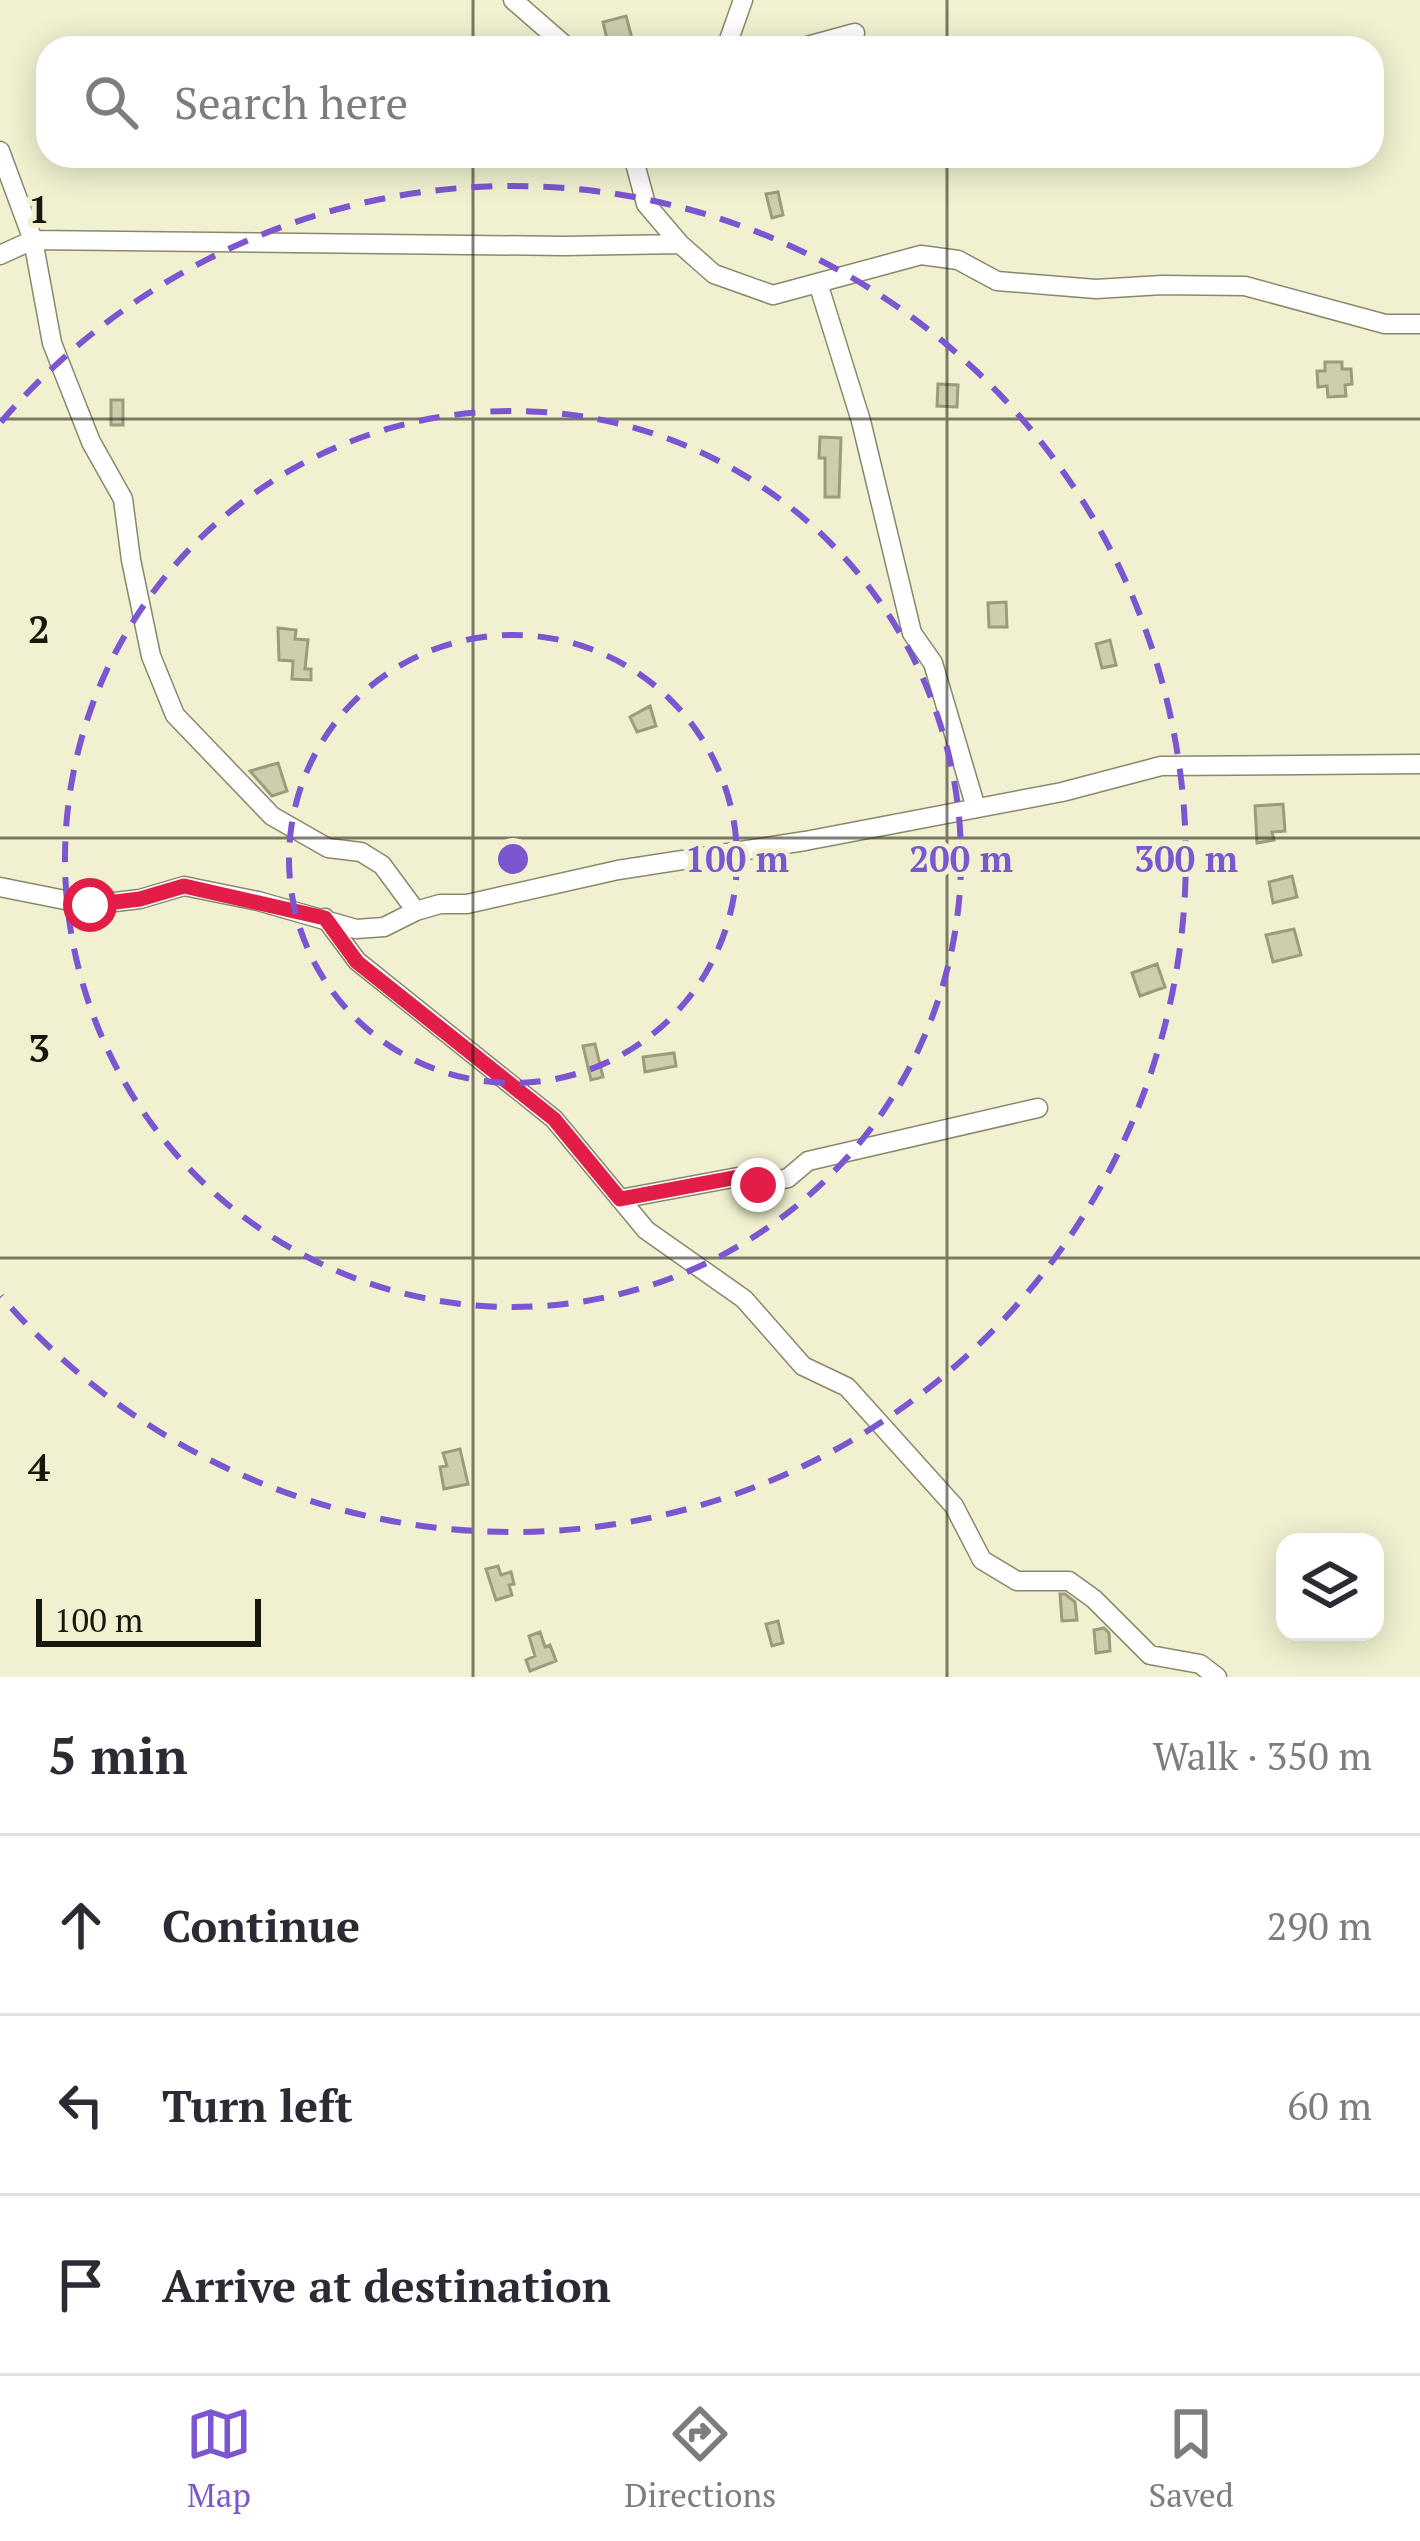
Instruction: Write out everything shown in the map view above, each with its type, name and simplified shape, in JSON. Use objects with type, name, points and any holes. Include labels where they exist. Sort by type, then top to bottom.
[{"type":"street","points":[[513,0],[554,36]]},
{"type":"street","points":[[730,36],[743,0]]},
{"type":"street","points":[[844,36],[855,33]]},
{"type":"street","points":[[0,151],[33,240],[52,343],[92,442],[122,500],[151,656],[175,715],[272,816],[328,848],[361,852],[382,865],[416,911]]},
{"type":"street","points":[[636,168],[646,204],[680,244],[713,274],[773,295],[922,255],[958,260],[997,281],[1096,289],[1246,286],[1385,324],[1420,324]]},
{"type":"street","points":[[0,255],[33,240],[680,244]]},
{"type":"street","points":[[818,283],[861,421],[912,633],[933,663],[976,808]]},
{"type":"street","points":[[0,887],[90,905],[140,899],[184,886],[356,929],[385,927],[440,904],[495,899],[618,870],[805,841],[1061,792],[1160,766],[1420,764]]},
{"type":"street","points":[[325,918],[357,962],[554,1119],[646,1230],[744,1299],[802,1366],[847,1387],[954,1506],[982,1561],[1017,1581],[1069,1581],[1150,1655],[1200,1664],[1217,1677]]},
{"type":"street","points":[[620,1199],[738,1177],[758,1185],[773,1182],[788,1178],[808,1161],[1038,1108]]},
{"type":"building","points":[[626,16],[631,36],[606,36],[603,22]]},
{"type":"building","points":[[778,192],[783,215],[772,218],[766,194]]},
{"type":"building","points":[[1325,362],[1342,362],[1342,369],[1351,369],[1352,384],[1345,385],[1346,396],[1328,397],[1327,386],[1318,387],[1317,371],[1325,371]]},
{"type":"building","points":[[938,384],[958,385],[957,407],[937,406]]},
{"type":"building","points":[[111,400],[123,400],[123,425],[111,425]]},
{"type":"building","points":[[820,437],[841,438],[839,497],[825,497]]},
{"type":"building","points":[[1006,602],[1007,627],[989,627],[988,603]]},
{"type":"building","points":[[278,628],[296,630],[295,639],[308,640],[305,669],[311,669],[311,680],[292,679],[293,661],[279,660]]},
{"type":"building","points":[[1110,640],[1116,665],[1102,668],[1096,644]]},
{"type":"building","points":[[650,706],[656,726],[637,732],[630,717]]},
{"type":"building","points":[[278,763],[287,791],[272,796],[250,771]]},
{"type":"building","points":[[1283,804],[1285,831],[1272,832],[1274,840],[1257,843],[1255,806]]},
{"type":"building","points":[[1292,876],[1297,897],[1273,903],[1269,882]]},
{"type":"building","points":[[1294,929],[1301,955],[1273,962],[1266,935]]},
{"type":"building","points":[[1157,964],[1165,987],[1140,996],[1132,973]]},
{"type":"building","points":[[595,1044],[603,1077],[591,1080],[583,1046]]},
{"type":"building","points":[[674,1053],[676,1066],[645,1072],[643,1057]]},
{"type":"building","points":[[460,1449],[468,1484],[444,1489],[440,1467],[447,1466],[443,1453]]},
{"type":"building","points":[[498,1566],[501,1575],[511,1572],[514,1584],[509,1585],[512,1595],[496,1600],[486,1569]]},
{"type":"building","points":[[1060,1594],[1075,1602],[1077,1620],[1062,1621]]},
{"type":"building","points":[[778,1621],[783,1643],[772,1646],[766,1624]]},
{"type":"building","points":[[1104,1628],[1110,1651],[1096,1653],[1094,1630]]},
{"type":"building","points":[[540,1632],[556,1661],[530,1671],[526,1660],[535,1656],[529,1636]]},
{"type":"route","points":[[90,905],[140,899],[184,886],[325,918],[357,962],[554,1119],[620,1199],[738,1177],[758,1185]]}]
